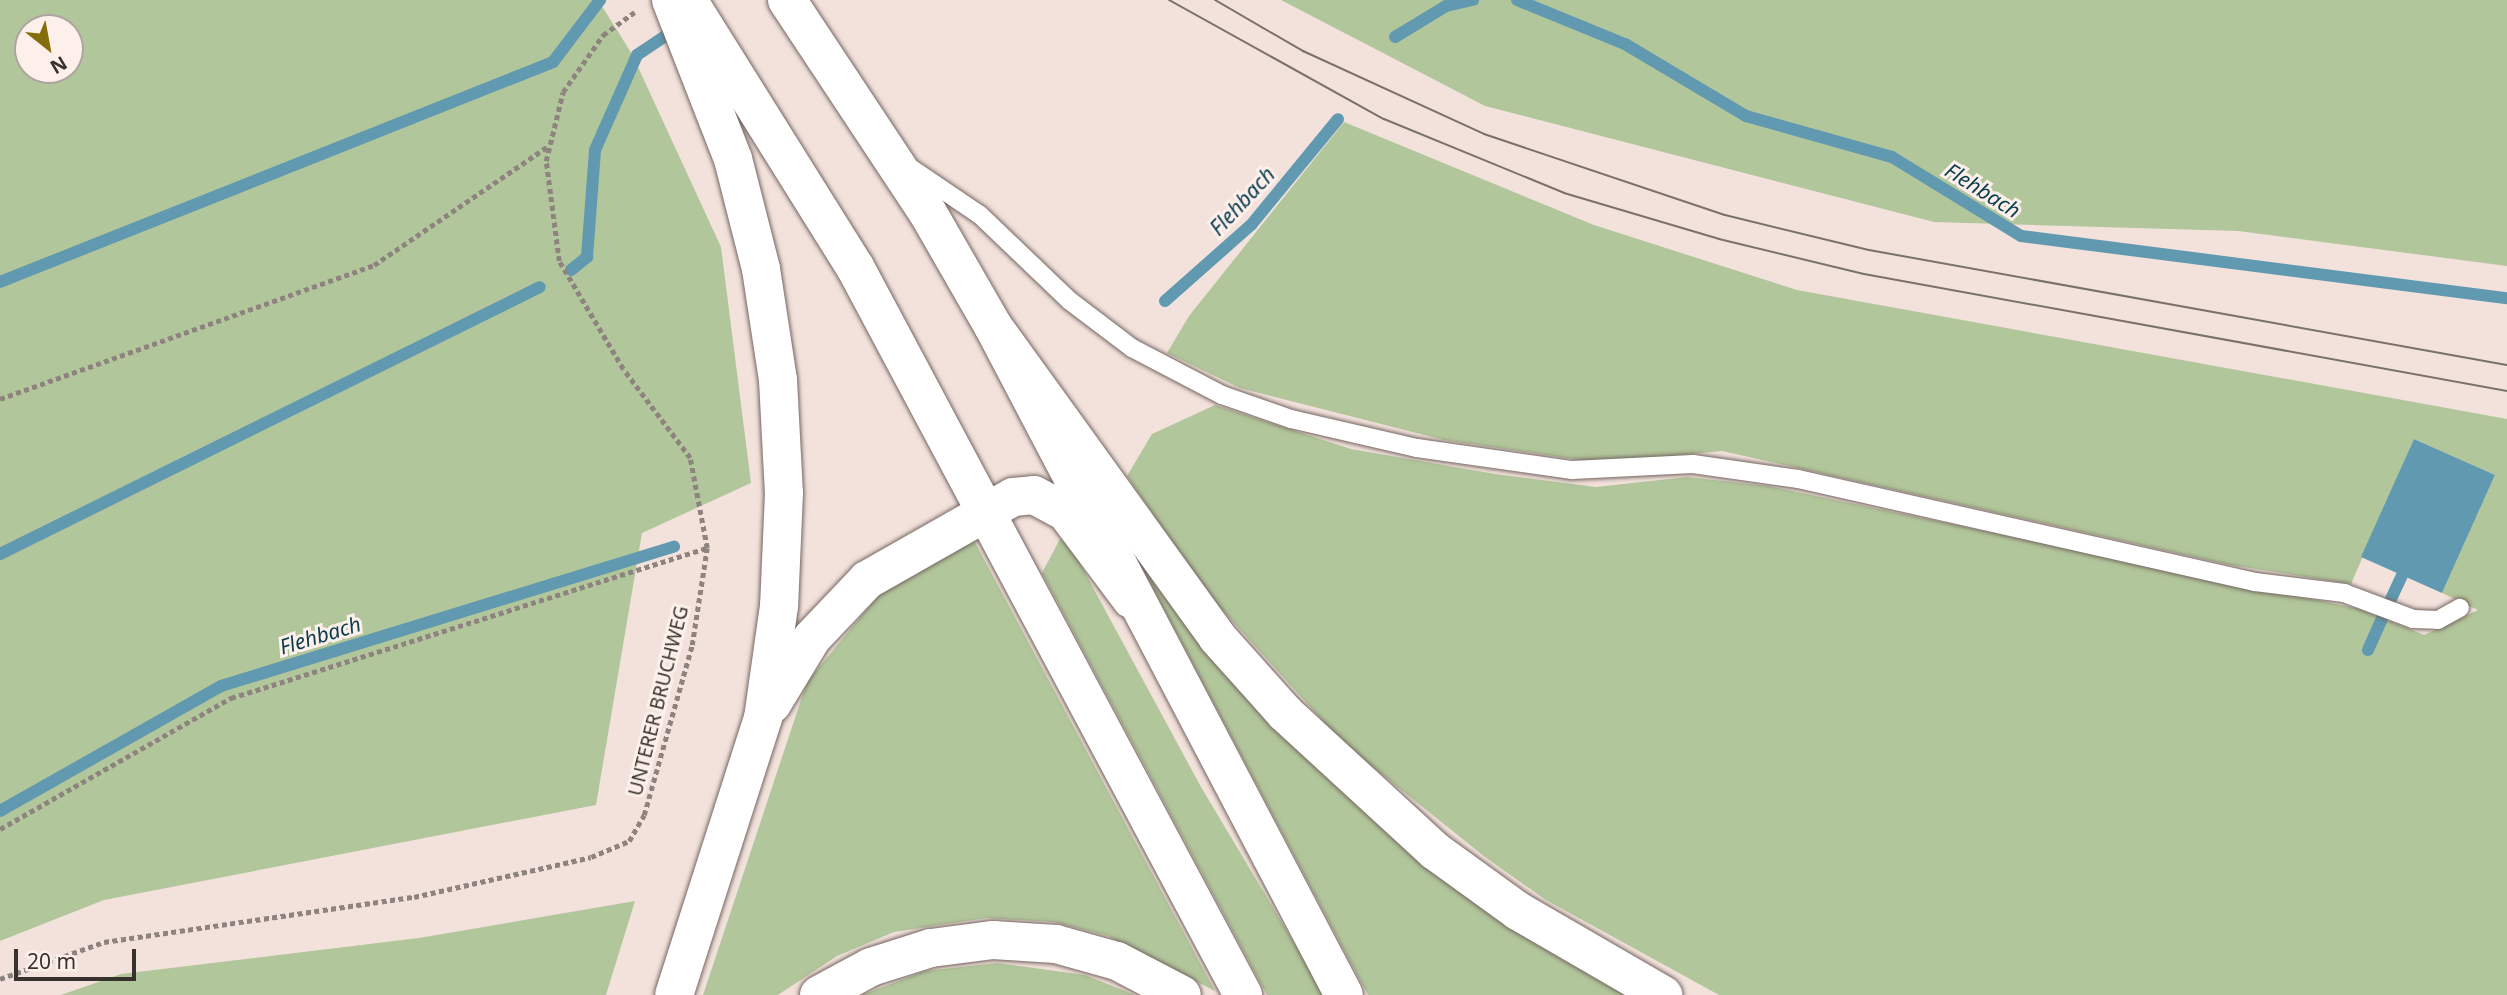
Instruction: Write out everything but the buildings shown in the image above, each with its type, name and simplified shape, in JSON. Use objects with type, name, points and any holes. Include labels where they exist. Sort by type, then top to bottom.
[{"type":"main road","points":[[688,0],[752,93],[987,507],[1243,995]]},
{"type":"main road","points":[[787,0],[892,156],[993,326],[1131,598],[1344,995]]},
{"type":"main road","points":[[656,4],[716,114],[761,269],[778,380],[783,531],[763,718],[674,995]]},
{"type":"main road","points":[[993,326],[1217,637],[1285,713],[1435,851],[1518,911],[1664,995]]},
{"type":"main road","points":[[763,718],[836,608],[894,560],[987,507],[1034,495],[1050,501],[1066,512],[1131,598]]},
{"type":"main road","points":[[819,995],[870,967],[931,948],[993,940],[1056,944],[1117,961],[1182,995]]},
{"type":"lane","points":[[892,156],[980,215],[1070,301],[1132,348],[1212,391],[1291,419],[1417,448],[1572,470],[1693,464],[1786,478],[2255,582],[2344,593],[2413,619],[2438,620],[2460,608]]},
{"type":"path","name":"UNTERER BRUCHWEG","points":[[0,979],[104,942],[414,897],[591,856],[629,841],[643,814],[692,645],[707,548],[690,458],[623,369],[559,261],[547,147],[563,92],[603,35],[656,4]]},
{"type":"path","points":[[0,399],[374,265],[547,147]]},
{"type":"path","points":[[0,829],[231,698],[707,548]]},
{"type":"green space","points":[[0,0],[598,0],[632,54],[721,247],[751,483],[642,533],[596,805],[104,900],[0,941]]},
{"type":"green space","points":[[1281,0],[2507,0],[2507,266],[2238,231],[1934,222],[1485,106]]},
{"type":"green space","points":[[1344,122],[1594,225],[1797,290],[2507,419],[2507,995],[1719,995],[1546,900],[1485,857],[1344,744],[1206,592],[1127,476],[1152,434],[1215,405],[1351,449],[1495,474],[1596,487],[1687,477],[1768,486],[2360,609],[2424,635],[2478,610],[2442,593],[2495,475],[2414,439],[2351,584],[2230,565],[1722,451],[1601,463],[1444,440],[1240,388],[1167,353],[1189,316]]},
{"type":"green space","points":[[970,533],[1215,991],[1108,936],[1053,922],[986,918],[894,932],[837,956],[778,995],[703,995],[807,682],[881,592]]},
{"type":"green space","points":[[1060,539],[1071,547],[1201,787],[1325,995],[1267,995],[1042,573]]},
{"type":"green space","points":[[1138,560],[1182,616],[1632,995],[1368,995]]},
{"type":"green space","points":[[635,901],[606,995],[61,995],[121,974],[419,938]]},
{"type":"green space","points":[[997,963],[1085,975],[1135,995],[862,995],[925,971]]},
{"type":"water","points":[[2414,439],[2495,475],[2442,593],[2361,557]]},
{"type":"waterway","points":[[0,282],[553,62],[600,0]]},
{"type":"waterway","name":"Flehbach","points":[[1395,37],[1446,6],[1473,0]]},
{"type":"waterway","name":"Flehbach","points":[[1517,0],[1625,44],[1746,116],[1892,157],[2021,236],[2507,298]]},
{"type":"waterway","points":[[571,270],[587,257],[595,150],[637,55],[677,28]]},
{"type":"waterway","name":"Flehbach","points":[[1165,301],[1251,225],[1338,119]]},
{"type":"waterway","points":[[0,554],[540,287]]},
{"type":"waterway","name":"Flehbach","points":[[0,811],[221,686],[674,547]]},
{"type":"waterway","points":[[2391,599],[2402,575]]},
{"type":"waterway","points":[[2368,650],[2382,619]]},
{"type":"tram line","points":[[1169,0],[1384,119],[1564,193],[1719,239],[1864,274],[2507,391]]},
{"type":"tram line","points":[[1215,0],[1303,51],[1484,134],[1725,215],[1869,250],[2507,365]]}]
